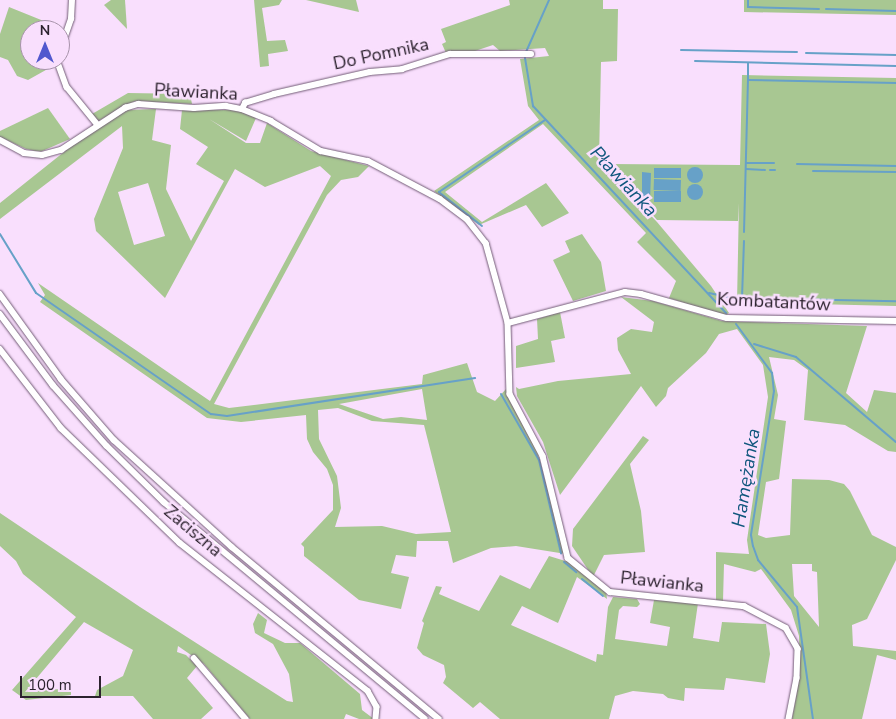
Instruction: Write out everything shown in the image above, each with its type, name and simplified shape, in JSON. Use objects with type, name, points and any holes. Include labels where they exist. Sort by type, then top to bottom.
[{"type":"street","points":[[70,22],[72,0]]},
{"type":"street","name":"Do Pomnika","points":[[242,108],[245,103],[274,94],[370,72],[402,69],[450,54],[531,54]]},
{"type":"street","points":[[61,70],[67,87],[98,125]]},
{"type":"street","name":"Pławianka","points":[[0,140],[24,153],[42,155],[62,150],[125,108],[138,104],[242,108],[286,129],[321,151],[368,161],[440,199],[467,219],[486,243],[508,323],[510,394],[543,456],[568,558],[610,592],[744,606],[786,628],[798,650],[798,678],[789,719]]},
{"type":"street","name":"Kombatantów","points":[[508,323],[625,292],[641,294],[726,318],[896,321]]},
{"type":"street","points":[[0,294],[61,379],[114,440],[232,547],[439,719]]},
{"type":"street","points":[[0,314],[53,386],[107,446],[164,502],[425,719]]},
{"type":"street","name":"Zaciszna","points":[[0,349],[61,428],[180,543],[368,691],[377,707],[376,719]]},
{"type":"street","points":[[194,658],[246,719]]},
{"type":"green space","points":[[111,0],[125,0],[127,29],[104,5]]},
{"type":"green space","points":[[254,0],[282,0],[279,5],[262,8],[267,41],[285,40],[288,51],[268,54],[269,66],[260,67]]},
{"type":"green space","points":[[306,0],[356,0],[359,12]]},
{"type":"green space","points":[[509,0],[603,0],[603,9],[618,9],[617,61],[601,62],[599,161],[657,222],[711,286],[729,313],[724,316],[669,298],[676,281],[637,242],[646,233],[543,124],[445,192],[482,222],[546,183],[569,213],[542,227],[526,205],[479,225],[434,191],[539,120],[528,106],[520,59],[549,56],[545,48],[500,51],[493,45],[475,51],[446,53],[442,44],[446,42],[441,29],[510,5]]},
{"type":"green space","points":[[744,0],[896,0],[896,15],[744,12]]},
{"type":"green space","points":[[9,7],[41,20],[20,20],[20,70],[46,70],[28,80],[17,76],[8,60],[0,57],[0,34]]},
{"type":"green space","points":[[742,75],[896,78],[896,306],[737,302],[739,203],[738,221],[657,220],[609,164],[740,165]]},
{"type":"green space","points":[[128,93],[190,94],[192,104],[135,101],[98,121],[92,114]]},
{"type":"green space","points":[[48,108],[70,139],[40,152],[26,149],[0,137],[0,131]]},
{"type":"green space","points":[[156,109],[152,140],[171,145],[166,189],[191,241],[224,181],[196,164],[208,147],[180,129],[182,110],[237,110],[256,118],[246,141],[209,119],[246,143],[260,143],[267,123],[311,151],[369,166],[358,177],[341,180],[327,195],[214,404],[229,408],[422,384],[423,375],[467,363],[477,392],[495,401],[506,389],[535,444],[566,554],[516,546],[491,548],[453,563],[448,541],[417,541],[416,557],[396,555],[391,573],[409,577],[401,609],[359,600],[304,556],[304,547],[301,544],[333,510],[333,485],[327,469],[313,452],[307,439],[306,415],[241,422],[207,418],[40,302],[45,295],[38,283],[210,401],[331,176],[320,166],[265,187],[235,169],[165,298],[96,231],[94,219],[123,148],[122,126],[0,219],[0,203],[79,140],[126,110]],"holes":[[[148,183],[165,236],[134,245],[118,192]],[[422,389],[427,420],[401,417],[383,419],[339,404]],[[338,408],[372,421],[424,425],[451,532],[416,534],[382,526],[335,527],[341,508],[337,476],[319,439],[318,410]]]},
{"type":"green space","points":[[582,234],[601,262],[606,291],[573,301],[553,260],[570,252],[565,241]]},
{"type":"green space","points":[[621,297],[653,301],[722,321],[867,326],[846,393],[867,412],[874,390],[896,393],[896,452],[888,451],[845,425],[804,420],[808,370],[794,360],[769,357],[778,395],[774,419],[786,421],[779,479],[766,482],[758,535],[766,538],[790,535],[792,479],[829,480],[844,484],[850,491],[872,535],[896,547],[896,560],[867,619],[852,625],[853,646],[896,651],[896,660],[877,655],[862,719],[792,719],[800,674],[799,636],[791,610],[761,569],[755,572],[724,564],[723,601],[716,600],[716,552],[749,554],[747,540],[768,397],[763,365],[737,329],[719,334],[706,353],[668,388],[666,396],[656,407],[641,386],[560,495],[543,442],[517,396],[516,387],[519,389],[558,381],[631,374],[618,350],[617,338],[631,329],[652,332],[654,322]],"holes":[[[792,564],[812,564],[812,571],[817,572],[819,627],[794,596]]]},
{"type":"green space","points":[[560,312],[565,338],[551,341],[555,362],[516,368],[516,346],[538,339],[537,319]]},
{"type":"green space","points":[[643,436],[649,440],[630,464],[641,511],[645,552],[604,555],[593,577],[572,546],[573,529]]},
{"type":"green space","points":[[0,513],[140,607],[287,701],[293,702],[289,674],[273,644],[255,633],[253,624],[258,613],[267,620],[264,633],[285,643],[300,643],[360,694],[362,710],[374,719],[359,719],[346,714],[344,719],[250,719],[204,664],[178,646],[177,652],[186,655],[197,666],[187,678],[213,708],[201,719],[153,719],[133,696],[95,696],[97,690],[123,676],[133,650],[84,622],[25,692],[71,688],[71,695],[26,700],[12,690],[76,617],[23,574],[16,561],[0,546]]},
{"type":"green space","points":[[549,556],[572,563],[606,591],[607,599],[577,577],[558,623],[522,606],[511,625],[596,662],[597,654],[603,655],[608,607],[613,597],[637,599],[640,604],[637,607],[623,606],[619,610],[615,639],[667,646],[670,627],[650,623],[654,600],[698,603],[693,638],[719,642],[722,622],[766,624],[770,654],[765,683],[726,678],[724,690],[685,688],[684,701],[668,698],[663,694],[633,691],[615,696],[609,719],[500,719],[480,702],[473,708],[443,683],[446,677],[444,665],[423,655],[417,648],[424,623],[422,621],[436,586],[442,587],[439,594],[479,611],[500,575],[530,589]]},
{"type":"water","points":[[695,167],[703,175],[695,183],[687,175]]},
{"type":"water","points":[[654,168],[681,168],[681,178],[654,178]]},
{"type":"water","points":[[642,172],[651,173],[650,201],[642,201]]},
{"type":"water","points":[[654,179],[681,180],[681,191],[654,190]]},
{"type":"water","points":[[695,184],[703,192],[695,200],[687,192]]},
{"type":"water","points":[[654,191],[681,191],[681,202],[654,202]]},
{"type":"waterway","name":"Pławianka","points":[[526,52],[549,0]]},
{"type":"waterway","points":[[748,0],[748,7],[819,9]]},
{"type":"waterway","points":[[826,9],[896,11]]},
{"type":"waterway","points":[[681,50],[797,52]]},
{"type":"waterway","points":[[806,53],[896,55]]},
{"type":"waterway","name":"Pławianka","points":[[525,58],[533,106],[726,313]]},
{"type":"waterway","points":[[695,61],[896,66]]},
{"type":"waterway","points":[[748,63],[748,80]]},
{"type":"waterway","points":[[744,232],[748,80],[896,83]]},
{"type":"waterway","points":[[482,226],[439,192],[545,120]]},
{"type":"waterway","points":[[746,163],[774,163]]},
{"type":"waterway","points":[[797,164],[896,166]]},
{"type":"waterway","points":[[746,169],[765,170]]},
{"type":"waterway","points":[[770,170],[775,170]]},
{"type":"waterway","points":[[813,171],[896,172]]},
{"type":"waterway","points":[[0,234],[36,293],[211,414],[227,416],[475,378]]},
{"type":"waterway","points":[[742,298],[744,241]]},
{"type":"waterway","points":[[709,293],[733,298],[896,301]]},
{"type":"waterway","name":"Hamężanka","points":[[736,324],[772,373],[774,391],[751,535],[758,560],[797,607],[813,719]]},
{"type":"waterway","points":[[754,344],[796,357],[896,442]]},
{"type":"waterway","points":[[501,394],[539,460],[561,553]]},
{"type":"waterway","points":[[564,562],[576,572]]},
{"type":"waterway","points":[[582,579],[603,596]]}]
